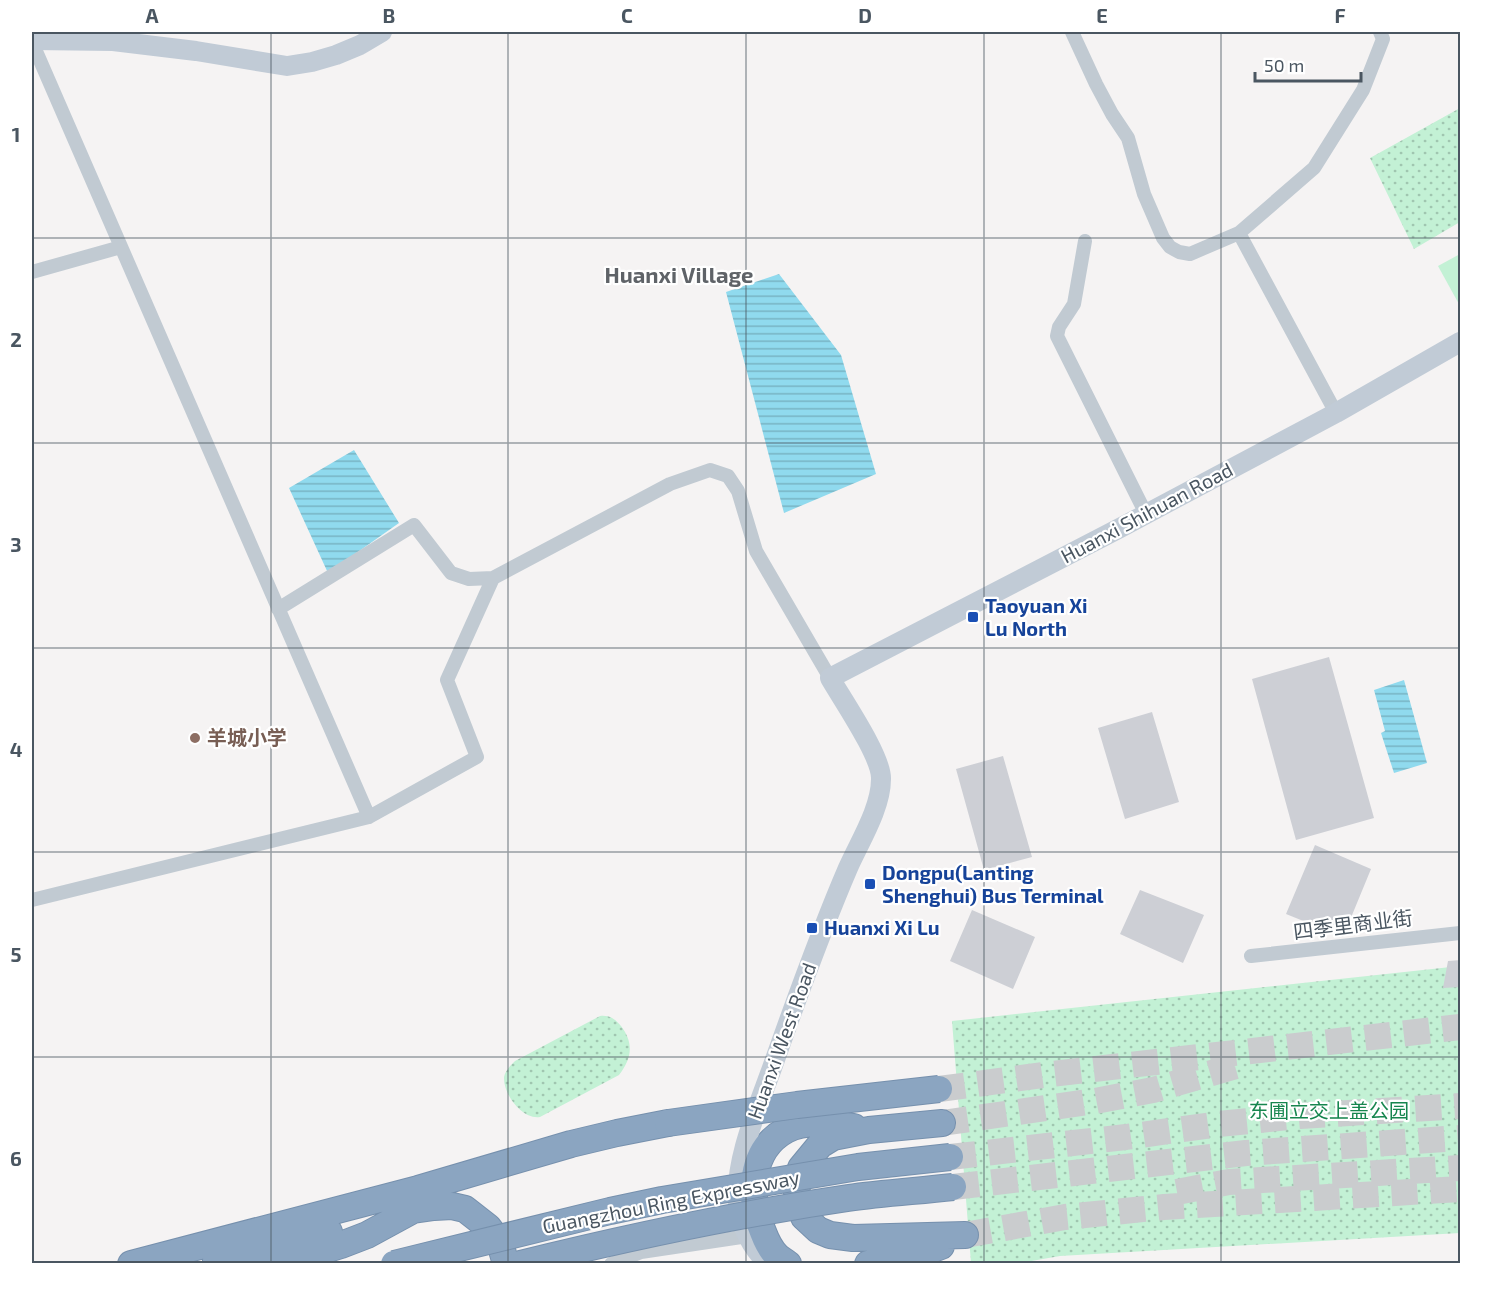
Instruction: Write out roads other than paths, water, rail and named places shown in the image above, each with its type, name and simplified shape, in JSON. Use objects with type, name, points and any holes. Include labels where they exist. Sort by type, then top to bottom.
[{"type":"highway","points":[[131,1263],[326,1214],[617,1133],[797,1105],[939,1089]]},
{"type":"highway","points":[[788,1263],[776,1255],[759,1223],[754,1199],[754,1174],[761,1155],[774,1139],[787,1130],[810,1123],[869,1130]]},
{"type":"highway","points":[[868,1263],[928,1251],[965,1235],[853,1238],[830,1235],[818,1230],[804,1217],[796,1185],[801,1167],[820,1145],[833,1137],[869,1130],[942,1123]]},
{"type":"highway","name":"Guangzhou Ring Expressway","points":[[394,1263],[662,1200],[847,1168],[950,1157]]},
{"type":"highway","name":"Guangzhou Ring Expressway","points":[[520,1263],[726,1219],[850,1198],[953,1187]]},
{"type":"highway","points":[[211,1262],[413,1210],[452,1206],[465,1209],[481,1220],[495,1235],[506,1263]]},
{"type":"highway","points":[[280,1263],[367,1235],[413,1210]]},
{"type":"highway","points":[[211,1262],[269,1234],[326,1214]]},
{"type":"highway","points":[[569,1263],[646,1235]]},
{"type":"street","points":[[369,817],[32,41],[113,41],[196,51],[287,66],[312,63],[336,55],[382,32]]},
{"type":"street","points":[[1072,32],[1096,84],[1128,138],[1144,195],[1163,238],[1170,247],[1190,254],[1239,233],[1314,168],[1363,90],[1383,39],[1380,32]]},
{"type":"street","points":[[1239,233],[1336,413]]},
{"type":"street","points":[[1085,241],[1074,304],[1059,327],[1057,336],[1146,514]]},
{"type":"street","points":[[32,272],[120,247]]},
{"type":"street","name":"Huanxi Shihuan Road","points":[[830,678],[1336,413],[1461,342]]},
{"type":"street","name":"Huanxi West Road","points":[[493,578],[670,484],[710,470],[728,476],[738,491],[756,551],[876,759],[882,777],[875,809],[820,934],[751,1128],[741,1167],[738,1204],[743,1226],[753,1246],[768,1263]]},
{"type":"street","points":[[32,900],[369,817],[477,757],[447,680],[493,578],[469,579],[451,573],[414,525],[278,609]]},
{"type":"street","name":"四季里商业街","points":[[1251,956],[1461,933]]},
{"type":"street","points":[[611,1263],[641,1252],[748,1236]]},
{"type":"water","points":[[779,274],[841,355],[876,474],[784,513],[726,292]]},
{"type":"water","points":[[354,450],[399,523],[328,573],[289,488]]},
{"type":"water","points":[[1404,680],[1427,763],[1394,773],[1381,733],[1385,731],[1374,690]]},
{"type":"tunnel","points":[[939,1089],[1460,1027]]},
{"type":"tunnel","points":[[942,1123],[1095,1101],[1153,1090],[1246,1063]]},
{"type":"tunnel","points":[[950,1157],[1219,1124],[1300,1116],[1460,1106]]},
{"type":"tunnel","points":[[953,1187],[1246,1153],[1460,1138]]},
{"type":"tunnel","points":[[1177,1192],[1229,1182],[1460,1168]]},
{"type":"tunnel","points":[[965,1235],[1065,1217],[1164,1207],[1460,1189]]},
{"type":"place","name":"Taoyuan Xi Lu North","points":[[973,617]]},
{"type":"place","name":"羊城小学","points":[[195,738]]},
{"type":"place","name":"Dongpu(Lanting Shenghui) Bus Terminal","points":[[870,884]]},
{"type":"place","name":"Huanxi Xi Lu","points":[[812,928]]},
{"type":"district","name":"Huanxi Village","points":[[679,275]]},
{"type":"park label","name":"东圃立交上盖公园","points":[[1329,1111]]}]
